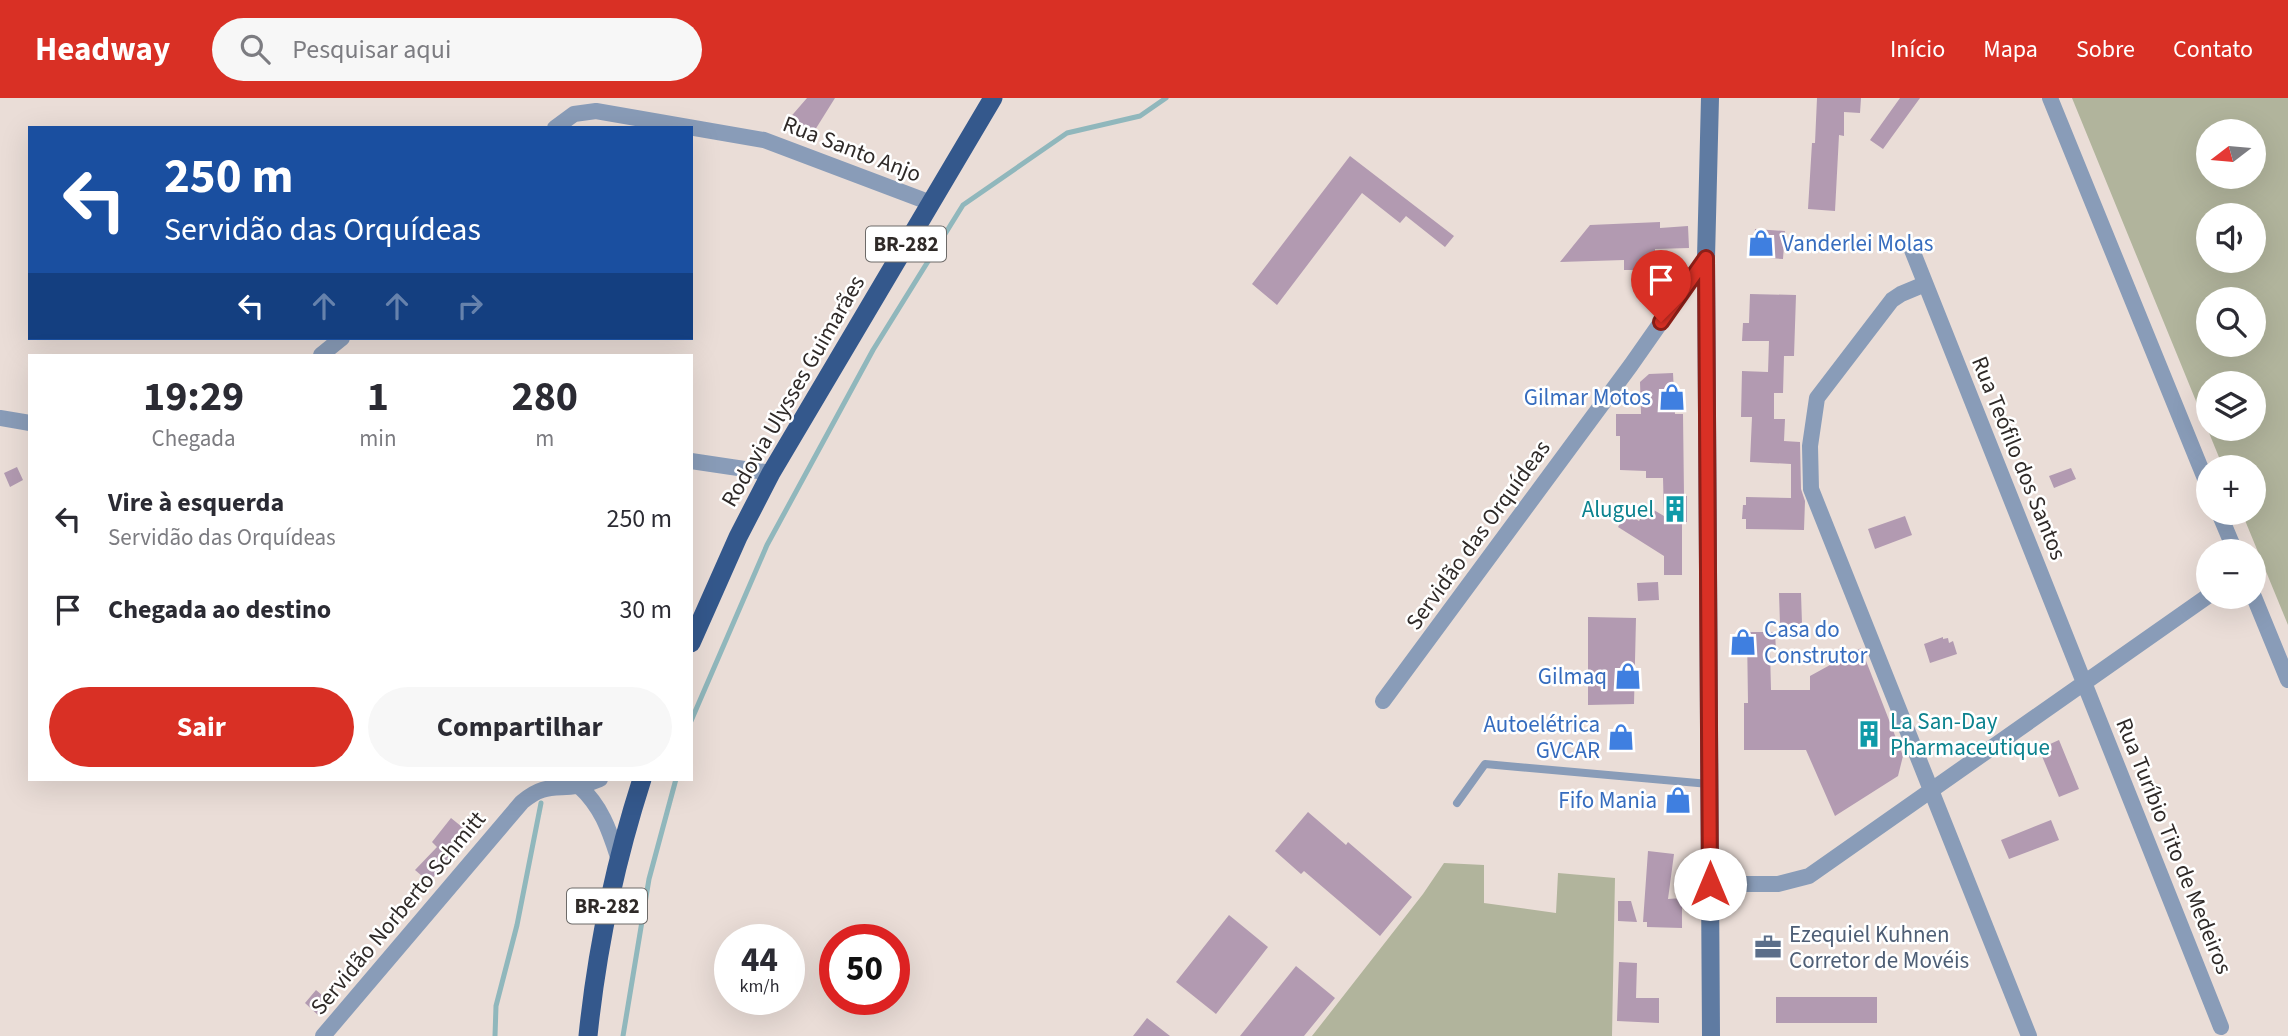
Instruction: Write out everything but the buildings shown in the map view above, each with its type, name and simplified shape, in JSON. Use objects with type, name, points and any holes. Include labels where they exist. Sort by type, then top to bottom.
[{"type":"highway","name":"Rodovia Ulysses Guimarães","points":[[693,638],[738,537],[771,473],[993,98]]},
{"type":"highway","name":"BR-282","points":[[588,1036],[604,922],[618,857],[641,781]]},
{"type":"main road","points":[[1710,98],[1706,258],[1711,1036]]},
{"type":"street","points":[[2050,98],[2196,457]]},
{"type":"street","name":"Rua Santo Anjo","points":[[558,126],[574,114],[596,111],[683,126]]},
{"type":"street","name":"Rua Santo Anjo","points":[[693,128],[764,140],[931,203]]},
{"type":"street","name":"Rua Teófilo dos Santos","points":[[1912,250],[2084,683]]},
{"type":"street","name":"Servidão das Orquídeas","points":[[1383,701],[1631,365],[1706,258]]},
{"type":"street","points":[[1925,284],[1892,300],[1817,397],[1809,471],[1811,489],[2029,1036]]},
{"type":"street","points":[[322,354],[340,340]]},
{"type":"street","points":[[0,418],[28,423]]},
{"type":"street","points":[[693,461],[771,473]]},
{"type":"street","points":[[1710,884],[1778,884],[1809,876],[2196,604]]},
{"type":"street","points":[[2259,609],[2288,680]]},
{"type":"street","name":"Rua Turíbio Tito de Medeiros","points":[[2084,683],[2221,1027]]},
{"type":"street","name":"Servidão Norberto Schmitt","points":[[323,1036],[522,802],[547,788],[579,786],[594,781]]},
{"type":"street","points":[[579,786],[594,800],[604,815],[618,857]]},
{"type":"lane","points":[[1457,803],[1485,764],[1709,784]]},
{"type":"green space","points":[[2072,98],[2288,98],[2288,625],[2266,571],[2266,539],[2253,539],[2247,525],[2266,525],[2266,455],[2218,455],[2212,441],[2266,441],[2266,371],[2196,371],[2196,401]]},
{"type":"green space","points":[[1444,863],[1484,865],[1484,903],[1556,913],[1558,873],[1615,878],[1612,1036],[1312,1036],[1423,894]]},
{"type":"waterway","points":[[693,716],[767,545],[873,350],[963,205],[1067,133],[1140,116],[1166,98]]},
{"type":"waterway","points":[[623,1036],[649,879],[675,781]]},
{"type":"waterway","points":[[495,1036],[496,1006],[517,925],[541,803]]},
{"type":"place","name":"Vanderlei Molas","points":[[1761,243]]},
{"type":"place","name":"Gilmar Motos","points":[[1672,397]]},
{"type":"place","name":"Aluguel","points":[[1675,509]]},
{"type":"place","name":"Casa do Construtor","points":[[1743,642]]},
{"type":"place","name":"Gilmaq","points":[[1628,676]]},
{"type":"place","name":"La San-Day Pharmaceutique","points":[[1869,734]]},
{"type":"place","name":"Autoelétrica GVCAR","points":[[1621,737]]},
{"type":"place","name":"Fifo Mania","points":[[1678,800]]},
{"type":"place","name":"Ezequiel Kuhnen Corretor de Movéis","points":[[1768,947]]},
{"type":"route","points":[[1661,322],[1706,258],[1710,884]]}]
